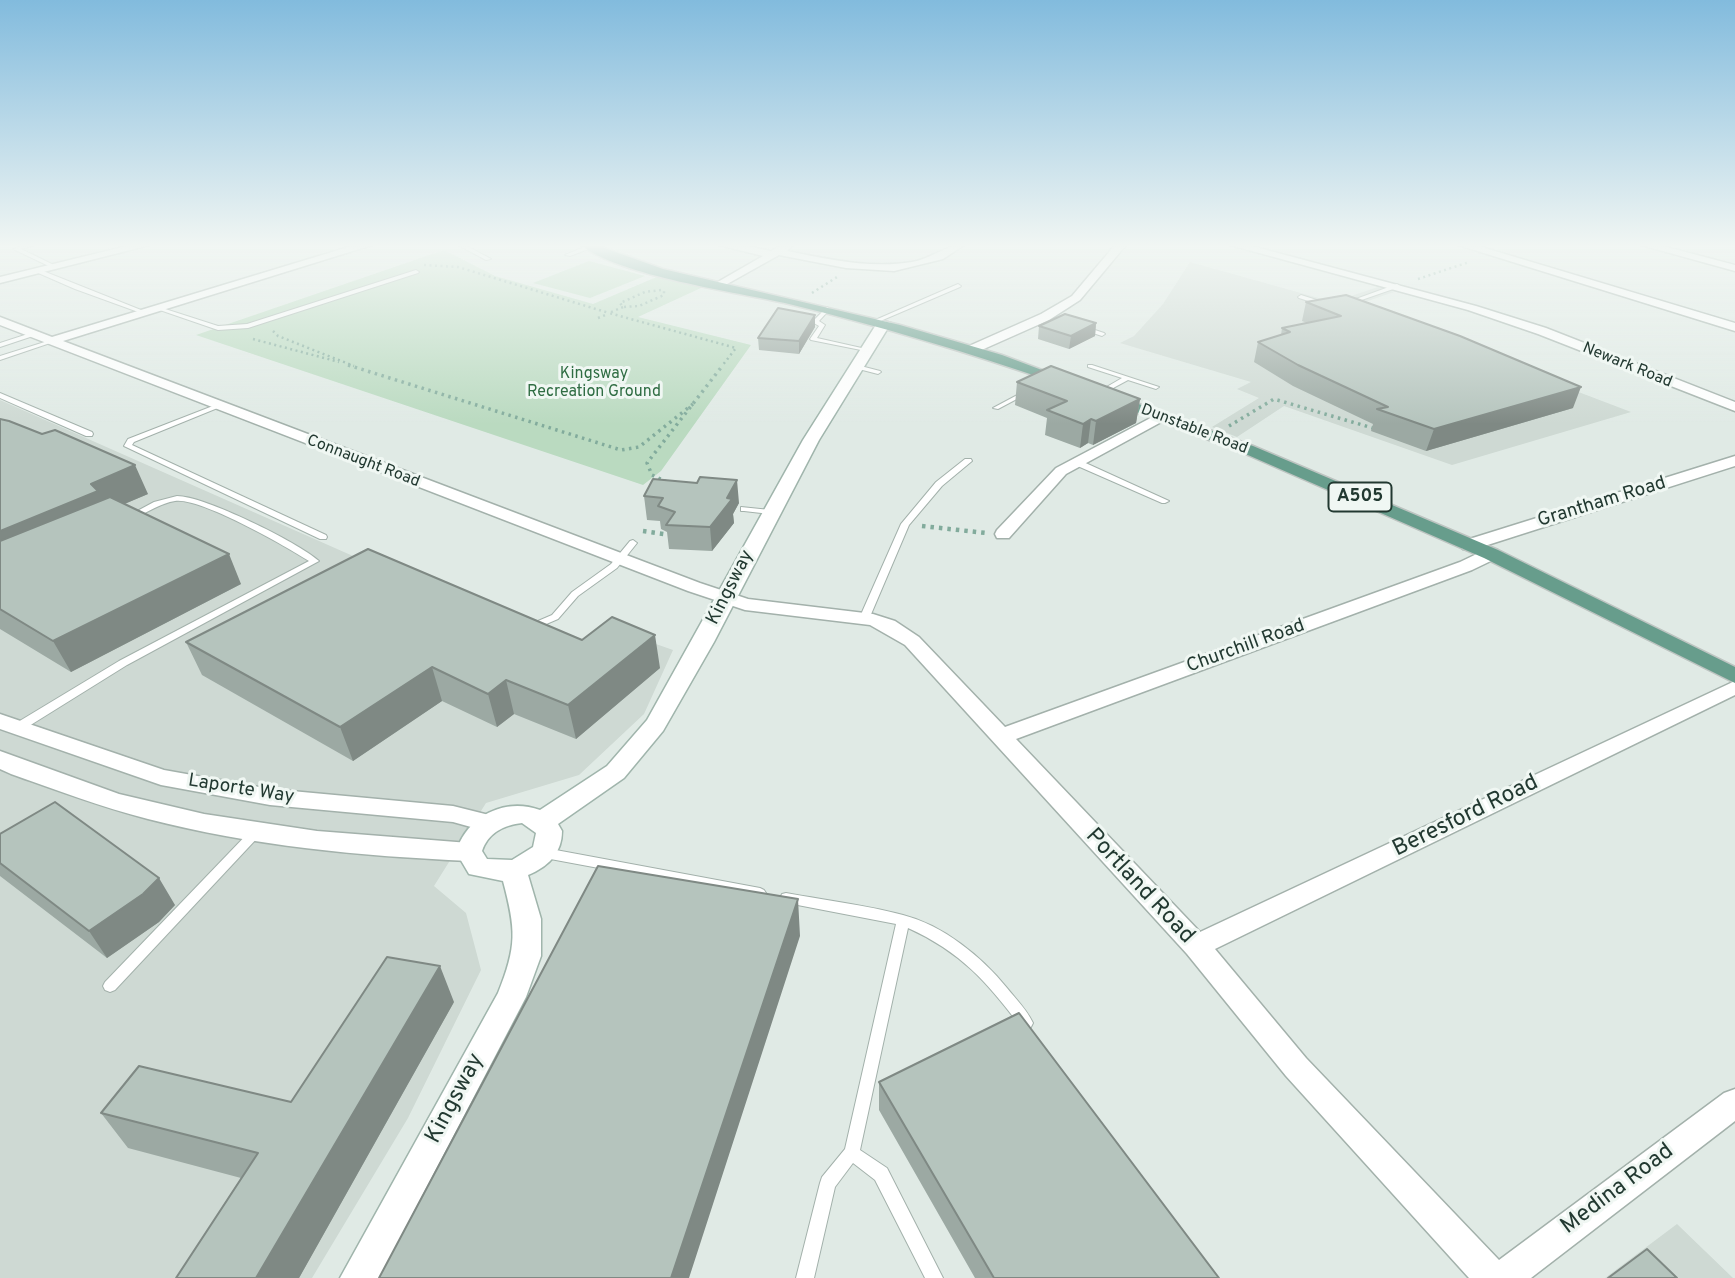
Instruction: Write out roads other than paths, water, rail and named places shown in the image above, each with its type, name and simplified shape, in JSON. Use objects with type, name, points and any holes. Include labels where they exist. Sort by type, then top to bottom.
[{"type":"main road","name":"Dunstable Road","points":[[799,305],[880,322],[973,349],[1048,381],[1088,390],[1247,449],[1491,554],[1735,676]]},
{"type":"street","points":[[51,341],[168,305]]},
{"type":"street","points":[[973,349],[1045,317],[1065,305]]},
{"type":"street","name":"Newark Road","points":[[1457,305],[1542,331],[1735,407]]},
{"type":"street","points":[[1661,305],[1735,327]]},
{"type":"street","name":"Connaught Road","points":[[0,321],[727,599]]},
{"type":"street","name":"Kingsway","points":[[543,821],[606,780],[635,753],[655,725],[727,599],[770,512],[880,322]]},
{"type":"street","points":[[1003,534],[1061,471],[1160,416]]},
{"type":"street","name":"Grantham Road","points":[[1469,545],[1735,461]]},
{"type":"street","name":"Churchill Road","points":[[1000,737],[1466,566],[1491,554]]},
{"type":"street","name":"Portland Road","points":[[727,599],[745,604],[864,619],[888,625],[912,641],[1196,946],[1296,1067],[1492,1278]]},
{"type":"street","name":"Beresford Road","points":[[1196,946],[1735,687]]},
{"type":"street","name":"Laporte Way","points":[[9,725],[160,777],[270,797],[453,814],[489,823]]},
{"type":"street","name":"Laporte Way","points":[[0,759],[19,769],[127,804],[257,831],[410,850],[469,852]]},
{"type":"street","points":[[524,814],[543,821],[550,836],[544,853],[536,861],[514,872],[488,872],[478,867],[469,852],[474,836],[489,823],[524,814]]},
{"type":"street","name":"Kingsway","points":[[359,1278],[511,998],[527,957],[527,919],[514,872]]},
{"type":"street","name":"Medina Road","points":[[1503,1278],[1735,1103]]},
{"type":"lane","points":[[124,305],[143,312]]},
{"type":"lane","points":[[157,308],[218,328],[248,326],[315,305]]},
{"type":"lane","points":[[880,322],[918,305]]},
{"type":"lane","points":[[1327,305],[1339,308],[1348,305]]},
{"type":"lane","points":[[815,322],[827,309]]},
{"type":"lane","points":[[1045,317],[1058,321]]},
{"type":"lane","points":[[806,320],[821,325],[813,339],[859,358],[878,372]]},
{"type":"lane","points":[[1069,324],[1102,334]]},
{"type":"lane","points":[[0,345],[34,334]]},
{"type":"lane","points":[[0,358],[51,341]]},
{"type":"lane","points":[[1090,366],[1156,387]]},
{"type":"lane","points":[[1088,390],[1128,378]]},
{"type":"lane","points":[[996,408],[1030,390]]},
{"type":"lane","points":[[0,395],[89,435]]},
{"type":"lane","points":[[218,406],[131,441],[128,446],[323,537]]},
{"type":"lane","points":[[864,619],[905,524],[939,484],[968,461]]},
{"type":"lane","points":[[1076,461],[1165,501]]},
{"type":"lane","points":[[9,725],[314,561],[264,534],[182,498],[171,500],[120,522]]},
{"type":"lane","points":[[744,509],[770,512]]},
{"type":"lane","points":[[525,622],[535,626],[555,617],[575,594],[602,577],[633,543]]},
{"type":"lane","points":[[110,986],[222,864],[257,831]]},
{"type":"lane","points":[[544,853],[903,920],[942,936],[968,954],[990,977],[1032,1032]]},
{"type":"lane","points":[[805,1278],[828,1183],[852,1153],[903,920]]},
{"type":"lane","points":[[852,1153],[881,1174],[934,1278]]},
{"type":"park label","name":"Kingsway Recreation Ground","points":[[594,384]]}]
